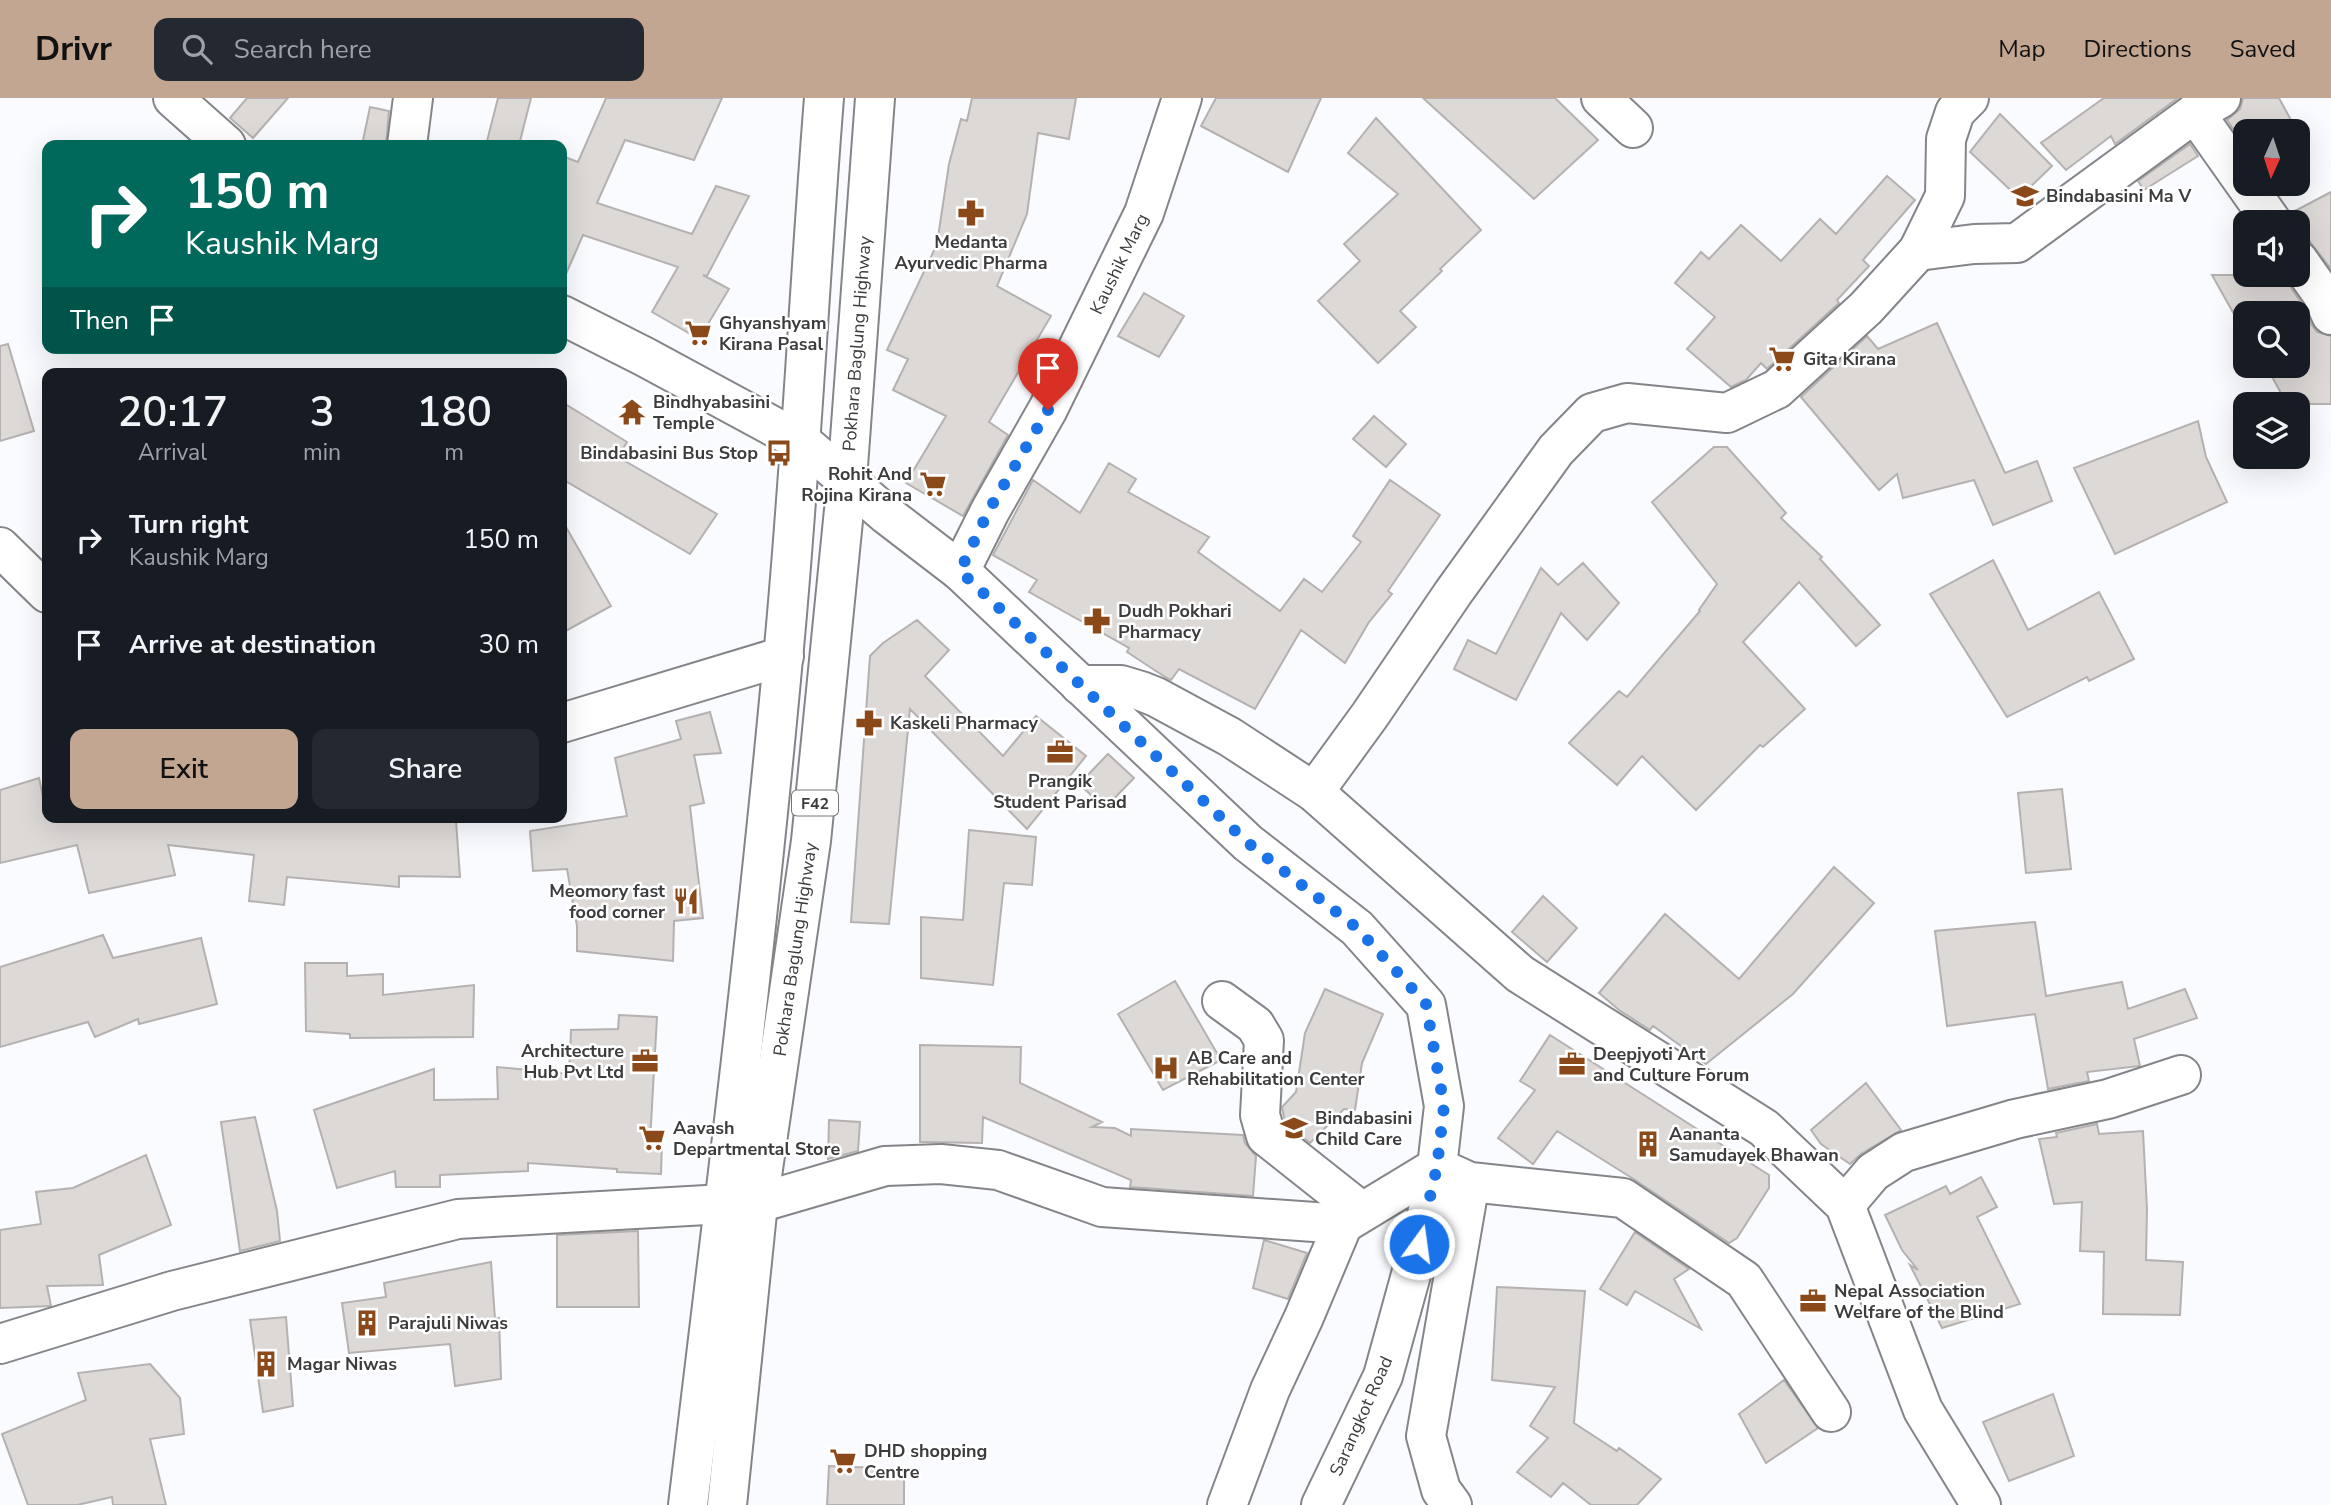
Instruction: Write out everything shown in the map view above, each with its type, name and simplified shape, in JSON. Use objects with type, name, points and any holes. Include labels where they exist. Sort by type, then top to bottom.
[{"type":"main road","points":[[173,98],[220,140]]},
{"type":"main road","points":[[408,140],[413,98]]},
{"type":"main road","name":"Pokhara Baglung Highway","points":[[727,1505],[752,973],[784,656],[802,442],[824,98]]},
{"type":"main road","name":"Pokhara Baglung Highway","points":[[688,1505],[741,1204],[811,841],[846,480],[875,98]]},
{"type":"main road","name":"Kaushik Marg","points":[[960,571],[989,510],[1048,410],[1144,213],[1182,98]]},
{"type":"main road","points":[[1601,98],[1633,128]]},
{"type":"main road","points":[[1314,792],[1556,450],[1592,413],[1627,403],[1727,414],[1777,389],[1866,308],[1918,251],[1945,196],[1946,139],[1955,112],[1969,98]]},
{"type":"main road","points":[[1918,251],[1974,244],[2017,243],[2208,106],[2265,210]]},
{"type":"main road","points":[[2310,277],[2322,294],[2331,315]]},
{"type":"main road","name":"Sarangkot Road","points":[[567,318],[802,442],[960,571],[1248,843],[1357,928],[1426,1004],[1454,1174],[1425,1224],[1383,1376],[1321,1505]]},
{"type":"main road","points":[[0,547],[42,588]]},
{"type":"main road","points":[[567,721],[784,656]]},
{"type":"main road","points":[[1080,685],[1121,685],[1156,697],[1230,737],[1314,792],[1520,974],[1764,1128],[1845,1205],[1923,1410],[1981,1505]]},
{"type":"main road","points":[[1222,1001],[1255,1024],[1264,1040],[1260,1115],[1266,1136],[1353,1218]]},
{"type":"main road","points":[[1845,1205],[1873,1172],[1904,1152],[2015,1119],[2108,1099],[2181,1075]]},
{"type":"main road","points":[[0,1344],[172,1291],[458,1219],[741,1204],[885,1166],[941,1164],[998,1170],[1102,1207],[1353,1218],[1454,1174],[1623,1198],[1744,1280],[1832,1412]]},
{"type":"main road","points":[[1452,1505],[1441,1490],[1426,1436],[1454,1174]]},
{"type":"main road","points":[[1227,1505],[1270,1390],[1353,1218]]},
{"type":"building","points":[[247,98],[288,98],[253,138],[230,118]]},
{"type":"building","points":[[498,98],[531,98],[520,140],[487,140]]},
{"type":"building","points":[[606,98],[722,98],[694,160],[625,140],[597,203],[692,234],[716,186],[749,196],[707,276],[703,275],[729,289],[699,339],[652,312],[678,267],[583,235],[567,272],[567,158],[578,162]]},
{"type":"building","points":[[972,98],[1076,98],[1069,139],[1038,133],[1027,214],[997,286],[1051,316],[989,422],[1008,435],[963,516],[906,483],[946,416],[893,390],[908,359],[887,350],[937,244],[949,164],[961,119],[967,121]]},
{"type":"building","points":[[1216,98],[1321,98],[1288,172],[1201,126]]},
{"type":"building","points":[[1423,98],[1555,98],[1598,140],[1534,199]]},
{"type":"building","points":[[2104,98],[2178,98],[2115,144],[2111,136],[2066,170],[2041,143]]},
{"type":"building","points":[[2243,98],[2279,98],[2290,119],[2233,119],[2233,129],[2227,120],[2240,109]]},
{"type":"building","points":[[370,107],[389,111],[386,140],[363,140]]},
{"type":"building","points":[[2000,114],[2052,166],[2019,198],[1970,152]]},
{"type":"building","points":[[1376,118],[1481,230],[1400,311],[1416,327],[1378,363],[1318,301],[1360,261],[1344,244],[1398,194],[1348,153]]},
{"type":"building","points":[[2190,144],[2198,156],[2144,190],[2138,181]]},
{"type":"building","points":[[1887,176],[1915,200],[1863,260],[1869,266],[1837,300],[1839,303],[1767,369],[1761,363],[1746,380],[1731,387],[1687,349],[1715,317],[1675,283],[1701,252],[1709,259],[1741,225],[1781,261],[1820,219],[1836,234]]},
{"type":"building","points":[[2331,192],[2331,269],[2310,241],[2310,210],[2297,210]]},
{"type":"building","points":[[2212,275],[2233,275],[2233,287],[2290,287],[2300,301],[2233,301],[2233,312]]},
{"type":"building","points":[[1144,293],[1184,316],[1159,357],[1118,336]]},
{"type":"building","points":[[2310,322],[2317,332],[2331,336],[2331,404],[2310,404],[2310,392],[2280,392],[2273,378],[2310,378]]},
{"type":"building","points":[[1937,323],[2005,473],[2037,461],[2052,501],[1993,525],[1974,480],[1903,498],[1897,474],[1879,490],[1801,397],[1867,336],[1878,349]]},
{"type":"building","points":[[8,344],[34,431],[0,441],[0,346]]},
{"type":"building","points":[[567,405],[627,442],[618,457],[717,514],[690,554],[567,482]]},
{"type":"building","points":[[1374,416],[1406,444],[1386,467],[1353,439]]},
{"type":"building","points":[[2198,421],[2206,457],[2227,502],[2115,554],[2074,468]]},
{"type":"building","points":[[1714,447],[1727,447],[1786,513],[1781,518],[1822,557],[1820,559],[1880,625],[1856,646],[1799,582],[1743,642],[1805,709],[1763,747],[1760,745],[1696,810],[1642,756],[1617,785],[1569,743],[1619,691],[1627,697],[1700,611],[1717,584],[1652,502]]},
{"type":"building","points":[[1109,463],[1136,479],[1128,492],[1209,537],[1198,552],[1280,611],[1304,579],[1322,592],[1361,542],[1353,536],[1390,480],[1440,515],[1388,591],[1392,594],[1369,622],[1345,663],[1301,630],[1255,709],[1179,669],[1171,680],[1165,677],[1127,652],[1129,648],[1029,592],[1037,580],[993,555],[1033,480],[1080,513]]},
{"type":"building","points":[[567,529],[611,606],[567,630]]},
{"type":"building","points":[[1993,560],[2028,630],[2099,592],[2134,659],[2089,681],[2087,677],[2007,717],[1930,594]]},
{"type":"building","points":[[1583,563],[1619,603],[1587,640],[1561,613],[1516,700],[1454,669],[1468,640],[1496,654],[1541,568],[1558,585]]},
{"type":"building","points":[[917,620],[949,650],[925,676],[1003,756],[1036,716],[1086,756],[1027,829],[910,709],[889,924],[851,922],[870,656],[883,643]]},
{"type":"building","points":[[710,712],[721,753],[694,755],[704,803],[690,806],[703,918],[674,921],[673,961],[577,951],[577,926],[567,869],[533,871],[530,831],[627,816],[615,758],[681,739],[676,721]]},
{"type":"building","points":[[1108,754],[1134,778],[1105,808],[1079,784]]},
{"type":"building","points":[[39,778],[42,823],[456,823],[460,877],[399,876],[399,887],[287,877],[284,905],[249,901],[254,855],[168,845],[175,875],[89,893],[77,845],[0,863],[0,790]]},
{"type":"building","points":[[2062,789],[2071,869],[2026,873],[2018,793]]},
{"type":"building","points":[[969,830],[1036,837],[1032,885],[1004,883],[993,985],[921,978],[921,917],[963,920]]},
{"type":"building","points":[[1834,867],[1874,903],[1793,994],[1706,1064],[1653,1026],[1650,1030],[1619,1010],[1599,993],[1665,914],[1739,979]]},
{"type":"building","points":[[1543,896],[1577,928],[1547,962],[1512,932]]},
{"type":"building","points":[[2035,922],[2046,996],[2122,982],[2128,1009],[2185,989],[2197,1018],[2134,1039],[2140,1066],[2087,1072],[2089,1081],[2048,1089],[2035,1014],[1947,1026],[1935,931]]},
{"type":"building","points":[[103,935],[113,958],[201,938],[217,1004],[139,1024],[138,1019],[95,1037],[88,1022],[0,1047],[0,967]]},
{"type":"building","points":[[305,963],[347,963],[347,976],[383,974],[383,995],[474,985],[473,1037],[350,1038],[350,1034],[306,1031]]},
{"type":"building","points":[[1175,981],[1221,1060],[1163,1090],[1118,1014]]},
{"type":"building","points":[[1325,989],[1383,1014],[1362,1063],[1355,1110],[1344,1109],[1310,1143],[1285,1123],[1282,1107],[1296,1092],[1305,1033]]},
{"type":"building","points":[[619,1015],[657,1017],[650,1142],[662,1143],[661,1174],[528,1163],[528,1171],[440,1175],[440,1187],[396,1187],[395,1171],[337,1188],[314,1110],[434,1069],[434,1100],[498,1099],[497,1067],[569,1074],[571,1030],[618,1029]]},
{"type":"building","name":"Aananta Samudayek Bhawan","points":[[1550,1035],[1769,1175],[1769,1188],[1737,1238],[1729,1243],[1557,1131],[1533,1164],[1498,1138],[1535,1090],[1520,1081]]},
{"type":"building","points":[[920,1045],[1021,1047],[1020,1083],[1102,1122],[1092,1127],[1115,1128],[1131,1136],[1131,1129],[1243,1135],[1245,1143],[1256,1156],[1253,1196],[1130,1187],[1131,1180],[983,1117],[982,1143],[920,1142]]},
{"type":"building","points":[[1866,1083],[1901,1130],[1861,1154],[1850,1164],[1821,1144],[1811,1130]]},
{"type":"building","points":[[255,1117],[277,1211],[280,1241],[240,1251],[221,1122]]},
{"type":"building","points":[[829,1120],[860,1122],[858,1151],[828,1159]]},
{"type":"building","points":[[2097,1124],[2099,1134],[2143,1131],[2147,1209],[2146,1260],[2183,1262],[2180,1315],[2103,1314],[2104,1252],[2080,1251],[2082,1202],[2054,1204],[2039,1139],[2057,1137],[2056,1133]]},
{"type":"building","points":[[146,1155],[171,1225],[99,1255],[103,1285],[47,1286],[51,1306],[0,1308],[0,1230],[41,1224],[36,1192],[73,1188]]},
{"type":"building","points":[[1981,1177],[1997,1207],[1977,1217],[2020,1304],[1942,1328],[1910,1265],[1918,1270],[1902,1250],[1885,1215],[1946,1186],[1950,1194]]},
{"type":"building","points":[[638,1231],[639,1307],[557,1307],[557,1235]]},
{"type":"building","points":[[1635,1232],[1689,1269],[1674,1279],[1701,1329],[1635,1291],[1627,1305],[1600,1289]]},
{"type":"building","points":[[1264,1240],[1307,1253],[1288,1299],[1253,1288]]},
{"type":"building","points":[[491,1262],[495,1319],[499,1318],[501,1379],[455,1386],[450,1344],[349,1353],[342,1303],[386,1297],[384,1283]]},
{"type":"building","points":[[1497,1287],[1585,1291],[1574,1423],[1617,1451],[1619,1448],[1661,1479],[1637,1505],[1591,1505],[1563,1483],[1551,1497],[1517,1472],[1548,1438],[1530,1426],[1555,1387],[1492,1380]]},
{"type":"building","name":"Magar Niwas","points":[[286,1317],[293,1406],[263,1412],[250,1320]]},
{"type":"building","points":[[150,1364],[180,1398],[184,1434],[150,1439],[166,1505],[113,1505],[112,1497],[77,1505],[28,1505],[2,1434],[86,1400],[78,1373]]},
{"type":"building","points":[[1784,1380],[1818,1428],[1766,1463],[1739,1414]]},
{"type":"building","points":[[2053,1394],[2074,1456],[2009,1481],[1983,1422]]},
{"type":"building","points":[[829,1466],[904,1469],[904,1505],[827,1505]]},
{"type":"place","name":"Bindabasini Ma V","points":[[2025,196]]},
{"type":"place","name":"Medanta Ayurvedic Pharma","points":[[971,213]]},
{"type":"place","name":"Ghyanshyam Kirana Pasal","points":[[698,333]]},
{"type":"place","name":"Gita Kirana","points":[[1782,359]]},
{"type":"place","name":"Bindhyabasini Temple","points":[[632,412]]},
{"type":"place","name":"Bindabasini Bus Stop","points":[[779,453]]},
{"type":"place","name":"Rohit And Rojina Kirana","points":[[933,484]]},
{"type":"place","name":"Dudh Pokhari Pharmacy","points":[[1097,621]]},
{"type":"place","name":"Kaskeli Pharmacy","points":[[869,723]]},
{"type":"place","name":"Prangik Student Parisad","points":[[1060,752]]},
{"type":"place","name":"Meomory fast food corner","points":[[686,901]]},
{"type":"place","name":"Architecture Hub Pvt Ltd","points":[[645,1061]]},
{"type":"place","name":"Deepjyoti Art and Culture Forum","points":[[1572,1064]]},
{"type":"place","name":"AB Care and Rehabilitation Center","points":[[1166,1068]]},
{"type":"place","name":"Bindabasini Child Care","points":[[1294,1128]]},
{"type":"place","name":"Aavash Departmental Store","points":[[652,1138]]},
{"type":"place","name":"Aananta Samudayek Bhawan","points":[[1648,1144]]},
{"type":"place","name":"Nepal Association Welfare of the Blind","points":[[1813,1301]]},
{"type":"place","name":"Parajuli Niwas","points":[[367,1323]]},
{"type":"place","name":"Magar Niwas","points":[[266,1364]]},
{"type":"place","name":"DHD shopping Centre","points":[[843,1461]]},
{"type":"route","points":[[1048,410],[989,510],[960,571],[1248,843],[1357,928],[1426,1004],[1444,1106],[1437,1167],[1419,1244]]}]
